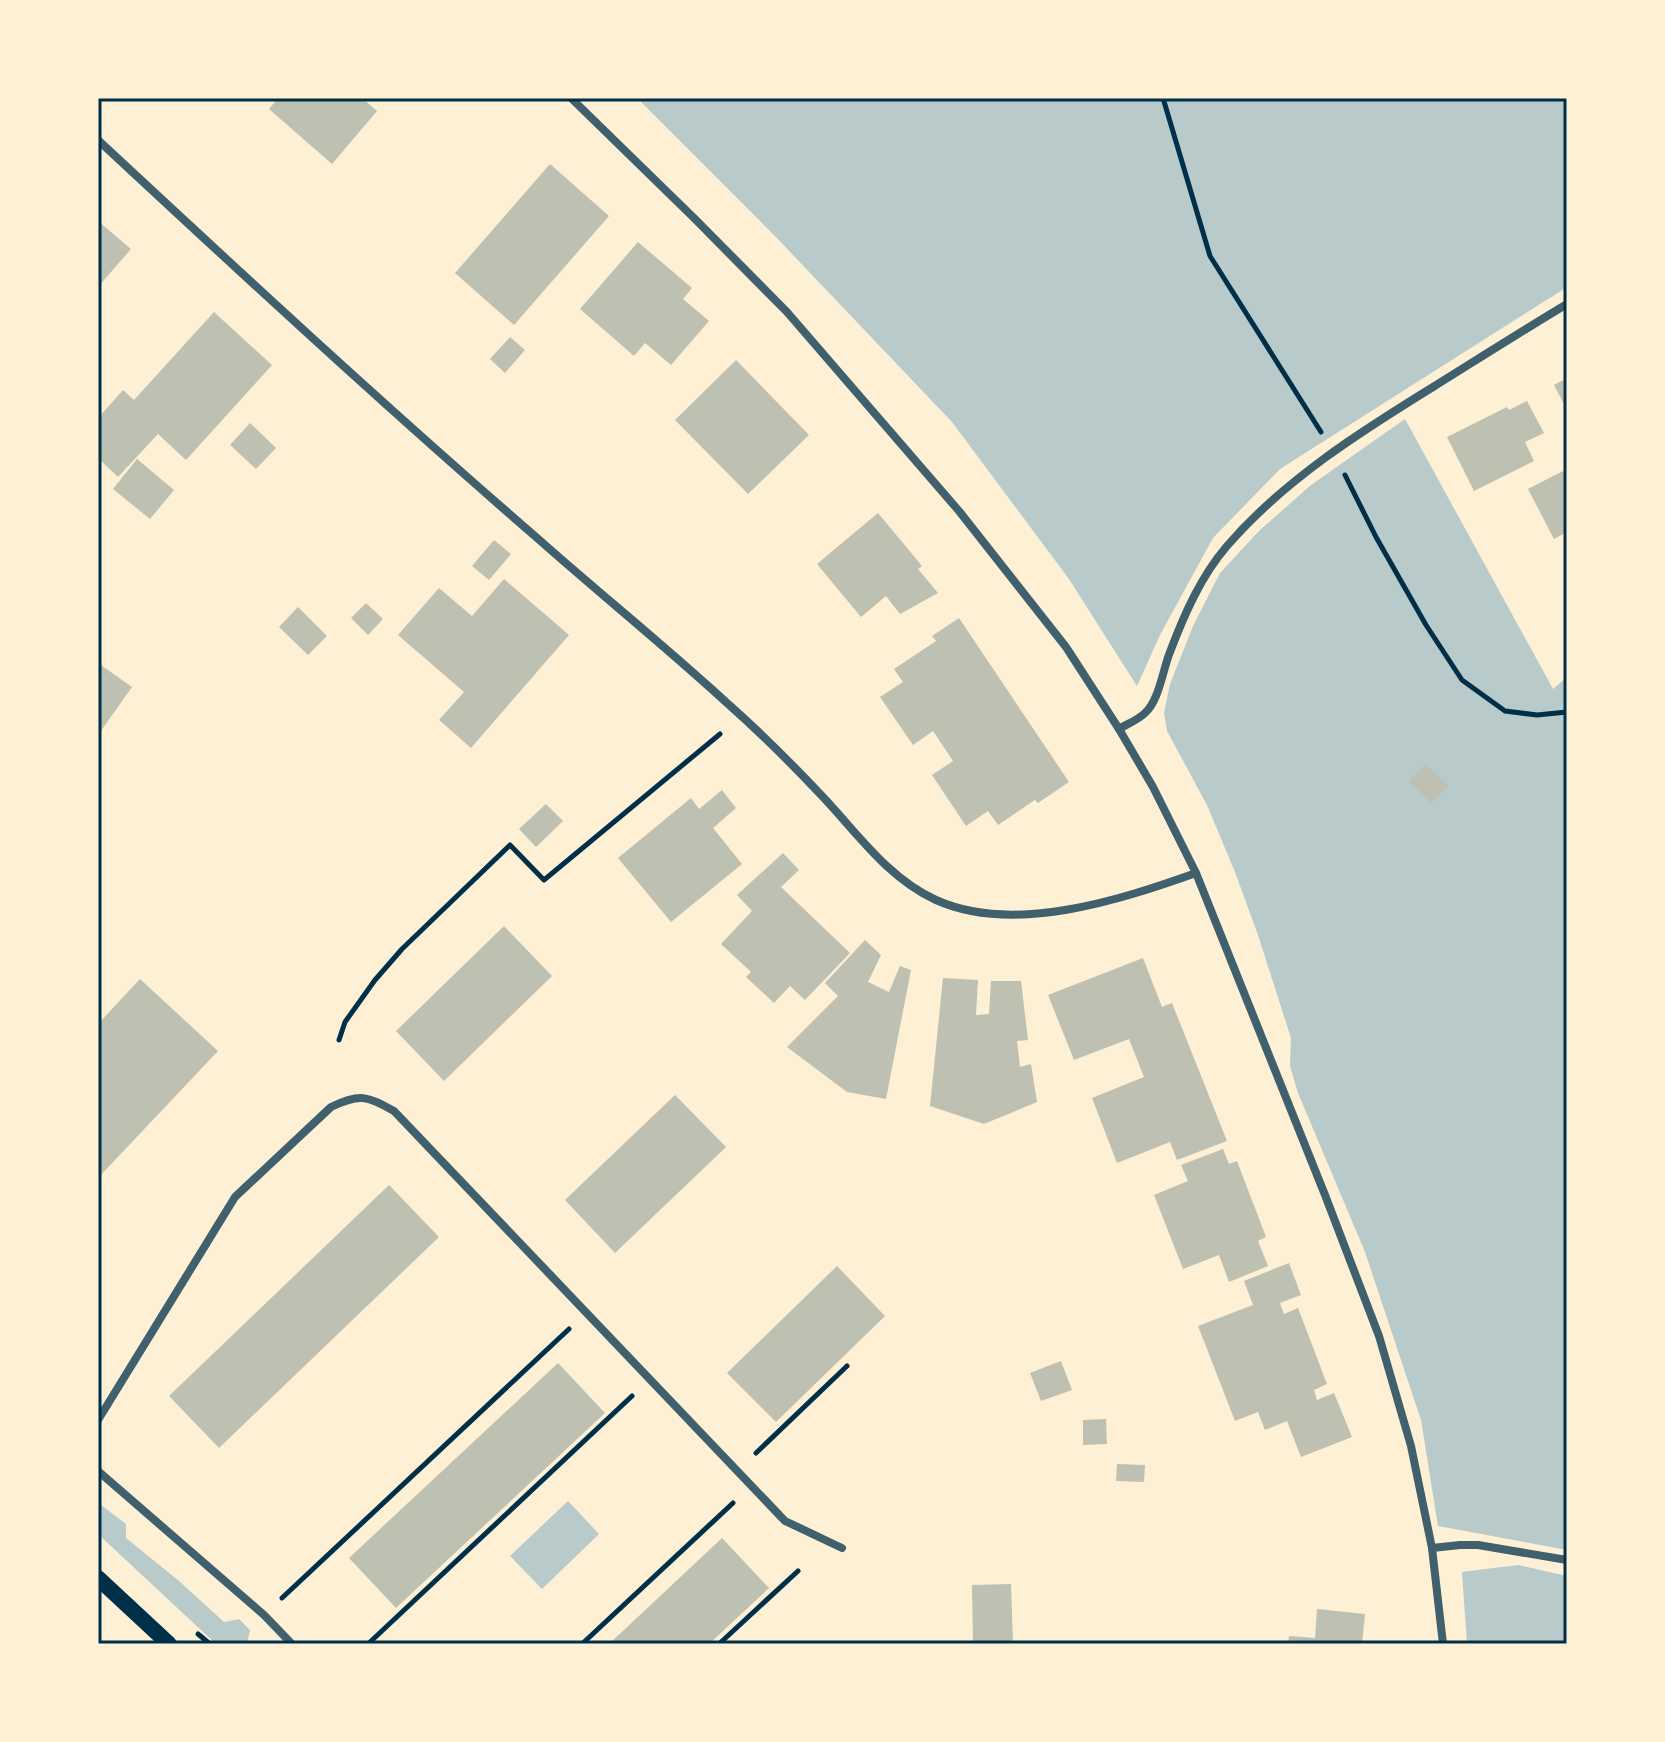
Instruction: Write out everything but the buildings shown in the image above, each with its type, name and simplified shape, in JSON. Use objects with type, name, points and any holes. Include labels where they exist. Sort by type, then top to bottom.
[{"type":"main road","points":[[98,1578],[169,1644]]},
{"type":"street","points":[[571,98],[787,312],[959,511],[1066,647],[1153,787],[1196,873],[1379,1336],[1411,1446],[1432,1548],[1443,1644]]},
{"type":"street","points":[[98,140],[441,453],[727,702],[824,798],[872,853],[907,884],[937,900],[970,911],[1011,915],[1098,904],[1196,873]]},
{"type":"street","points":[[1119,729],[1145,713],[1154,700],[1170,651],[1192,600],[1226,548],[1247,524],[1334,452],[1567,304]]},
{"type":"street","points":[[98,1420],[235,1197],[331,1107],[350,1098],[374,1099],[394,1111],[785,1521],[842,1548]]},
{"type":"street","points":[[98,1471],[264,1615],[292,1644]]},
{"type":"street","points":[[1432,1548],[1478,1545],[1567,1560]]},
{"type":"path","points":[[1163,98],[1210,256],[1334,452],[1376,537],[1426,625],[1462,680],[1505,711],[1537,715],[1567,712]]},
{"type":"path","points":[[339,1040],[345,1022],[402,949],[510,845],[544,880],[720,734]]},
{"type":"path","points":[[264,1615],[569,1329]]},
{"type":"path","points":[[753,1456],[847,1366]]},
{"type":"path","points":[[368,1644],[633,1396]]},
{"type":"path","points":[[582,1644],[734,1503]]},
{"type":"path","points":[[719,1644],[798,1571]]},
{"type":"shaded area","points":[[637,98],[1567,98],[1567,287],[1280,469],[1213,538],[1160,635],[1137,686],[1069,579],[952,422],[774,235]]},
{"type":"shaded area","points":[[1405,419],[1553,689],[1567,677],[1567,1550],[1438,1526],[1421,1420],[1365,1252],[1298,1093],[1290,1066],[1291,1038],[1235,872],[1207,805],[1167,731],[1164,713],[1170,684],[1193,626],[1220,573],[1260,530],[1311,485]]},
{"type":"shaded area","points":[[568,1501],[599,1534],[542,1589],[510,1556]]},
{"type":"shaded area","points":[[98,1505],[126,1524],[126,1538],[224,1622],[239,1619],[250,1630],[247,1644],[216,1644],[98,1534]]},
{"type":"shaded area","points":[[1518,1565],[1567,1576],[1567,1644],[1467,1644],[1462,1572]]}]
